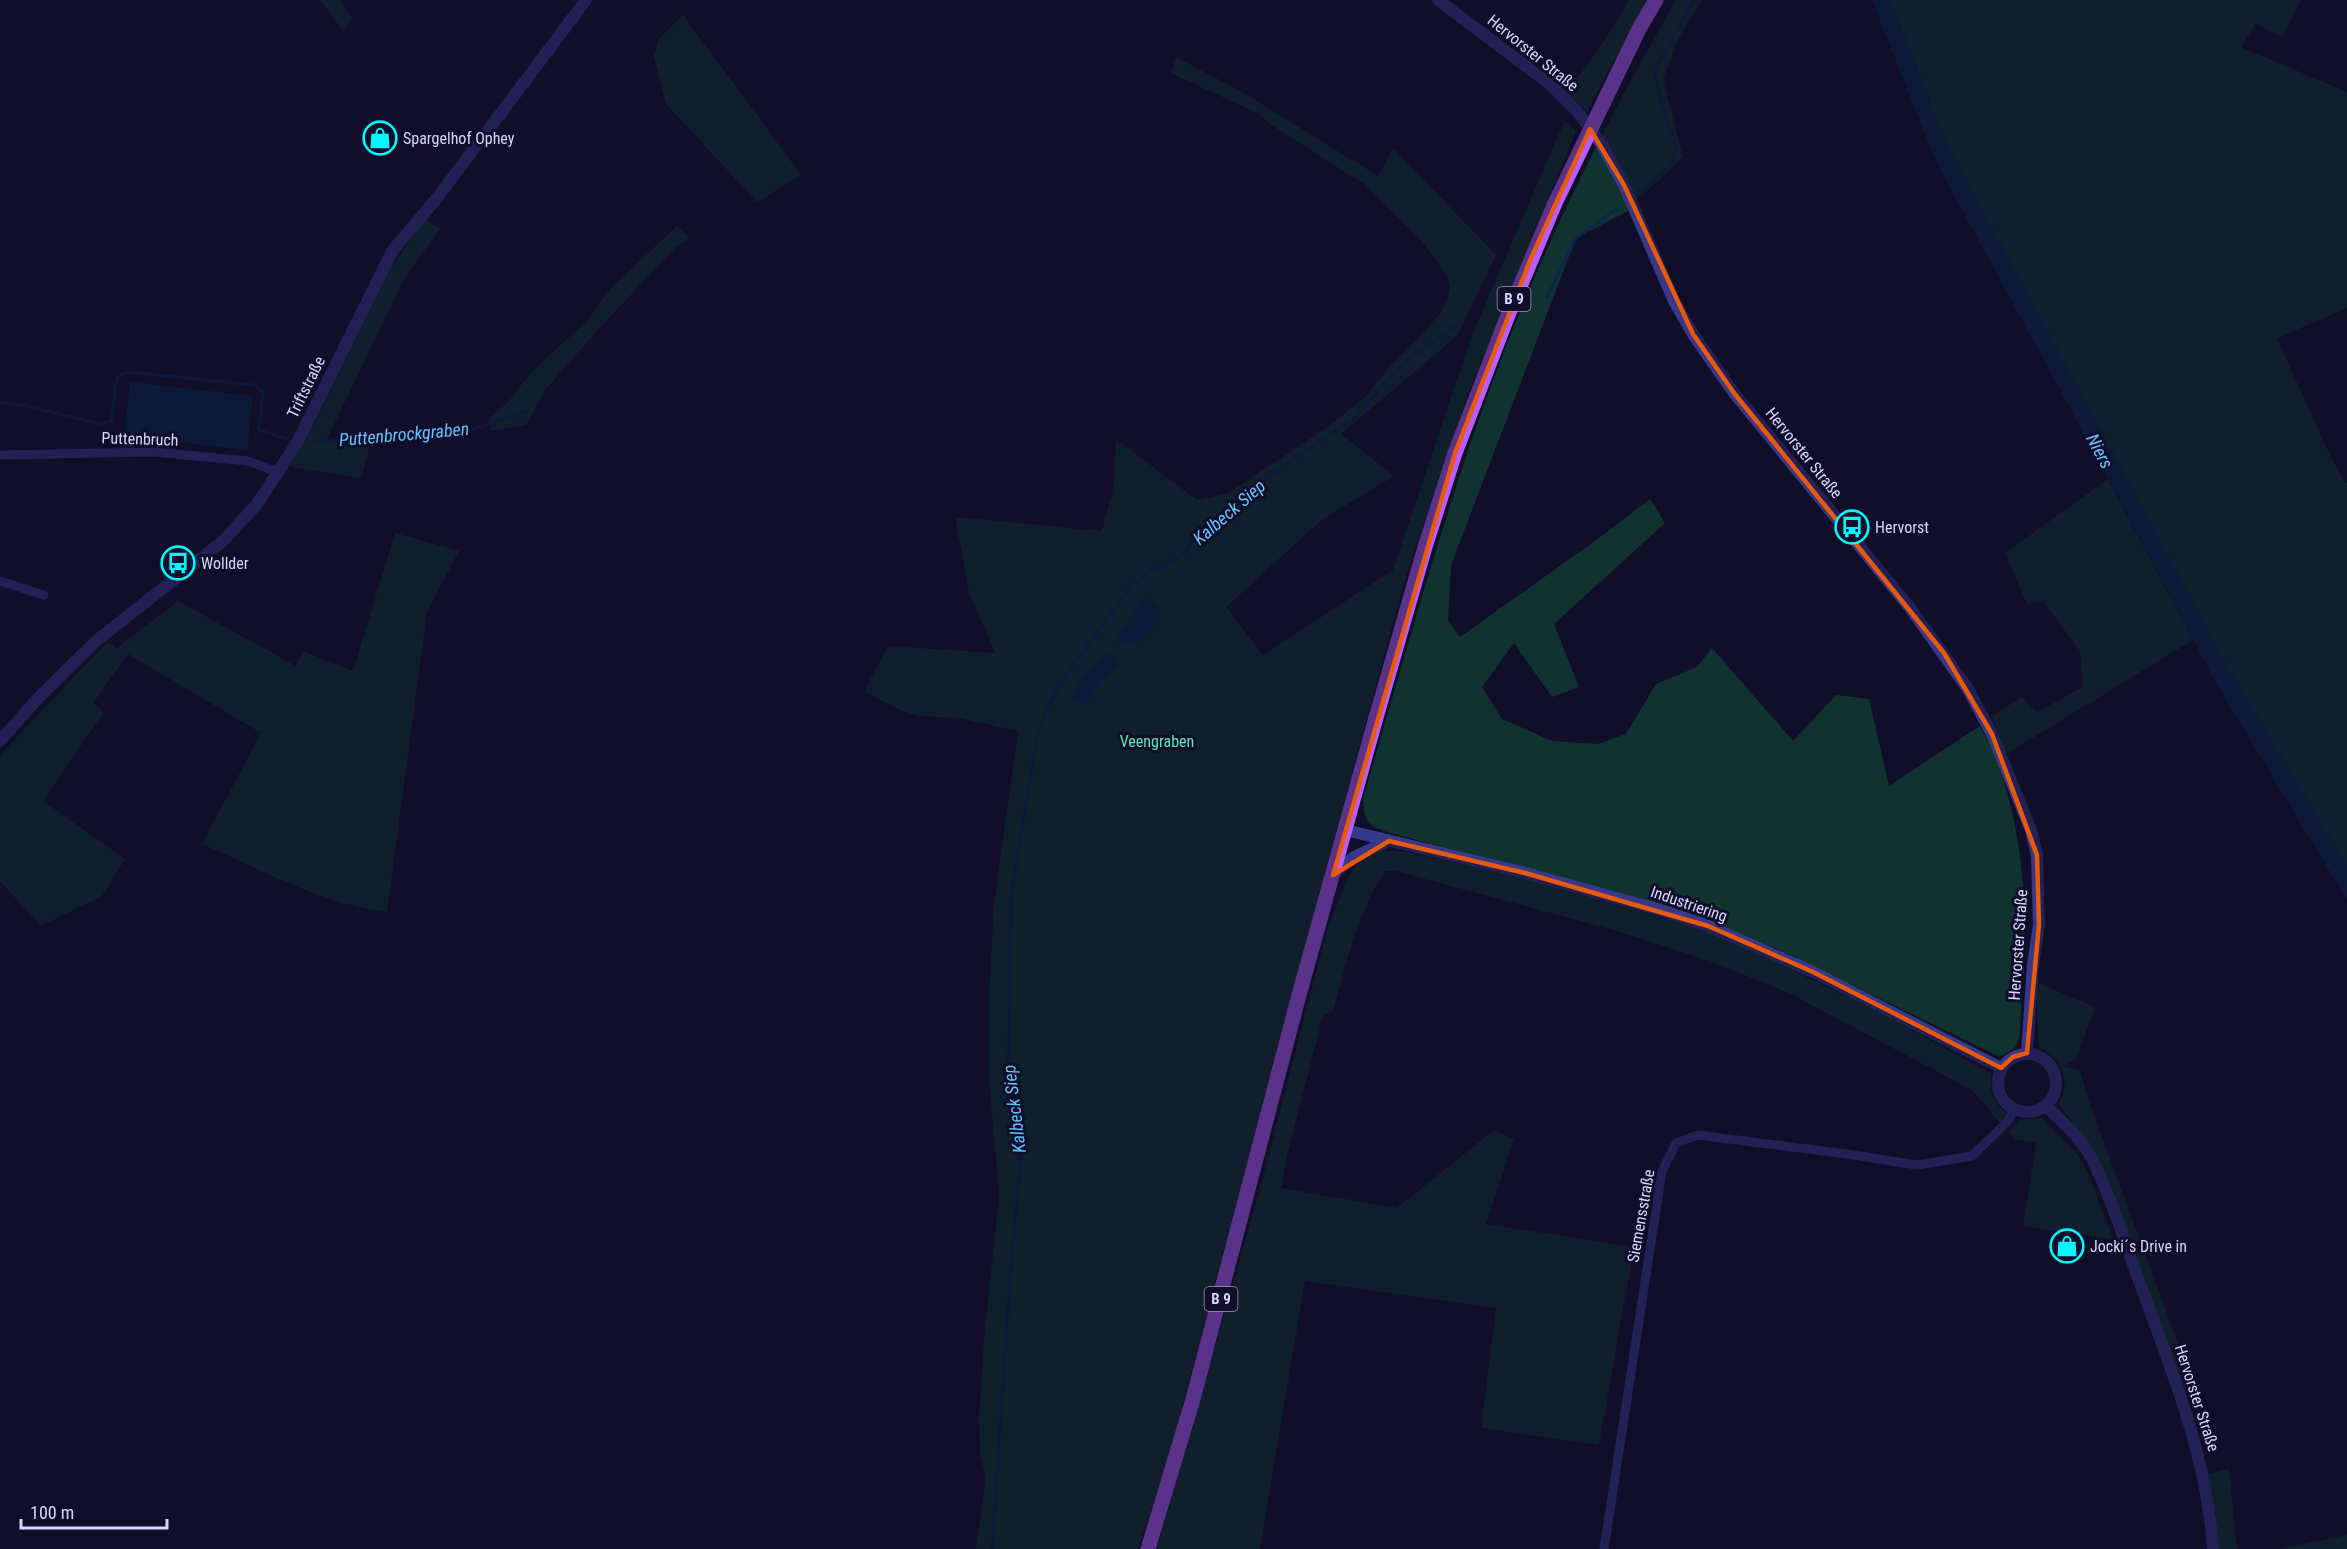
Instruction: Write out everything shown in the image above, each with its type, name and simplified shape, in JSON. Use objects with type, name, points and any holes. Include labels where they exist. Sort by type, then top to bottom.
[{"type":"main road","name":"B 9","points":[[1148,1549],[1196,1388],[1345,830],[1419,568],[1455,453],[1527,268],[1601,106],[1656,0]]},
{"type":"street","name":"Triftstraße","points":[[0,741],[46,690],[96,641],[143,606],[240,524],[257,504],[298,441],[393,250],[437,198],[586,0]]},
{"type":"street","name":"Hervorster Straße","points":[[1438,0],[1551,85],[1577,111],[1602,145],[1624,185],[1671,292],[1693,334],[1734,393],[1911,609],[1968,689],[1992,734],[2031,830],[2037,855],[2039,925],[2033,964],[2027,1053]]},
{"type":"street","name":"Puttenbruch","points":[[0,454],[154,452],[248,461],[277,472]]},
{"type":"street","points":[[0,581],[44,595]]},
{"type":"street","name":"Industriering","points":[[1345,830],[1525,873],[1657,909],[1708,926],[1813,972],[2001,1068]]},
{"type":"street","points":[[1333,875],[1354,857],[1389,841]]},
{"type":"street","points":[[2027,1053],[2045,1059],[2055,1074],[2056,1091],[2046,1106],[2031,1112],[2014,1110],[2002,1099],[1998,1084],[2001,1068],[2013,1057],[2027,1053]]},
{"type":"street","name":"Hervorster Straße","points":[[2046,1106],[2068,1127],[2091,1156],[2111,1206],[2189,1417],[2210,1506],[2213,1549]]},
{"type":"street","name":"Siemensstraße","points":[[1604,1549],[1662,1172],[1676,1143],[1698,1135],[1917,1165],[1972,1156],[2008,1121],[2014,1110]]},
{"type":"highlighted area","points":[[1590,129],[1624,185],[1693,334],[1734,393],[1944,653],[1992,734],[2037,855],[2039,925],[2027,1053],[2013,1057],[2001,1068],[1813,972],[1708,926],[1525,873],[1389,841],[1333,875],[1455,453],[1531,258]]},
{"type":"green space","points":[[320,0],[340,0],[352,18],[344,32]]},
{"type":"green space","points":[[1629,0],[1647,0],[1587,111],[1567,92],[1603,43]]},
{"type":"green space","points":[[1676,0],[1702,0],[1678,39],[1663,79],[1683,157],[1637,198],[1628,211],[1576,238],[1451,565],[1448,620],[1460,637],[1650,499],[1665,523],[1554,624],[1579,687],[1552,697],[1514,643],[1482,687],[1502,719],[1552,741],[1598,744],[1626,734],[1656,684],[1697,667],[1712,648],[1793,741],[1836,695],[1869,699],[1889,786],[1980,726],[1995,756],[2006,789],[2021,862],[2024,900],[2024,973],[2020,1033],[2015,1047],[2000,1057],[1780,950],[1654,903],[1390,833],[1377,828],[1366,819],[1363,799],[1419,608],[1458,481],[1502,356],[1543,257],[1579,182]]},
{"type":"green space","points":[[1891,0],[2301,0],[2282,38],[2256,23],[2241,47],[2347,92],[2347,308],[2277,338],[2327,449],[2347,483],[2347,866],[2228,667],[1953,155],[1941,130]]},
{"type":"green space","points":[[683,15],[801,175],[757,202],[666,104],[654,56],[659,39]]},
{"type":"green space","name":"Veengraben","points":[[1176,57],[1242,92],[1378,176],[1393,148],[1496,255],[1457,336],[1341,434],[1394,476],[1323,519],[1226,607],[1263,655],[1393,570],[1472,335],[1565,120],[1576,131],[1467,397],[1405,579],[1285,1018],[1170,1453],[1138,1549],[976,1549],[986,1478],[980,1453],[979,1416],[984,1340],[999,1196],[989,1078],[989,996],[994,904],[1018,731],[959,718],[918,716],[865,692],[888,646],[995,653],[969,593],[955,517],[1102,531],[1114,485],[1116,439],[1197,500],[1228,493],[1329,426],[1365,397],[1394,362],[1423,334],[1443,309],[1450,291],[1447,275],[1420,239],[1364,184],[1273,126],[1259,114],[1171,73]]},
{"type":"green space","points":[[425,219],[440,229],[404,279],[326,441],[372,438],[361,478],[289,467],[315,423],[388,273]]},
{"type":"green space","points":[[677,226],[690,238],[676,247],[545,390],[526,425],[491,431],[490,418],[509,401],[532,371],[587,321],[612,287]]},
{"type":"green space","points":[[2108,479],[2193,640],[2006,754],[1992,716],[2022,697],[2037,712],[2083,687],[2080,651],[2043,601],[2027,604],[2005,553]]},
{"type":"green space","points":[[395,533],[459,551],[427,612],[387,912],[339,902],[316,894],[202,844],[261,733],[128,654],[93,703],[104,712],[43,801],[125,859],[102,896],[41,926],[0,881],[0,756],[35,717],[108,642],[117,648],[178,601],[296,666],[303,651],[353,671]]},
{"type":"green space","points":[[1376,850],[1407,852],[1544,883],[1704,930],[1755,952],[1894,1020],[1991,1074],[1994,1098],[2010,1116],[2003,1126],[1972,1090],[1787,992],[1710,961],[1624,933],[1396,871],[1385,871],[1360,921],[1333,1011],[1323,1016],[1281,1188],[1397,1208],[1494,1130],[1514,1139],[1486,1224],[1634,1247],[1599,1445],[1481,1428],[1496,1308],[1305,1281],[1260,1549],[1157,1549],[1259,1193],[1327,930],[1348,877],[1363,855]]},
{"type":"green space","points":[[2036,982],[2095,1007],[2076,1060],[2062,1066],[2080,1070],[2087,1096],[2194,1387],[2184,1394],[2079,1131],[2059,1104],[2064,1087],[2063,1071],[2054,1057],[2039,1047]]},
{"type":"green space","points":[[2041,1118],[2077,1154],[2086,1168],[2113,1239],[2023,1226],[2036,1143],[2015,1139],[2009,1132],[2020,1120]]},
{"type":"green space","points":[[2229,1469],[2237,1549],[2217,1549],[2216,1514],[2208,1474]]},
{"type":"green space","points":[[2347,1535],[2347,1549],[2277,1549]]},
{"type":"water","name":"Niers","points":[[1872,0],[1891,0],[1941,130],[1953,155],[2228,667],[2347,866],[2347,900],[2216,683],[2120,500],[1936,162]]},
{"type":"water","points":[[130,382],[253,396],[247,450],[124,436]]},
{"type":"water","points":[[1144,597],[1154,602],[1161,612],[1159,621],[1135,645],[1120,644],[1116,639],[1117,636]]},
{"type":"water","points":[[1108,654],[1119,659],[1119,664],[1104,678],[1090,699],[1081,704],[1072,700],[1079,682],[1103,656]]},
{"type":"waterway","name":"Kalbeck Siep","points":[[1640,192],[1667,169],[1676,154],[1658,90],[1656,68],[1694,0]]},
{"type":"waterway","name":"Kalbeck Siep","points":[[1547,297],[1576,238],[1618,208]]},
{"type":"waterway","name":"Kalbeck Siep","points":[[1037,737],[1049,704],[1071,668],[1130,587],[1150,570],[1159,568],[1185,553],[1195,536],[1267,478],[1356,417],[1400,366],[1462,321]]},
{"type":"waterway","name":"Puttenbrockgraben","points":[[0,403],[22,405],[99,424],[111,421],[117,377],[128,372],[254,385],[263,392],[259,430],[287,439]]},
{"type":"waterway","name":"Puttenbrockgraben","points":[[315,442],[463,432],[526,412]]},
{"type":"waterway","name":"Kalbeck Siep","points":[[992,1549],[1011,1265],[1021,1157],[1008,1076],[1011,897],[1036,743]]},
{"type":"place","name":"Spargelhof Ophey","points":[[380,138]]},
{"type":"place","name":"Hervorst","points":[[1852,527]]},
{"type":"place","name":"Wollder","points":[[178,563]]},
{"type":"place","name":"Jocki´s Drive in","points":[[2067,1246]]}]
